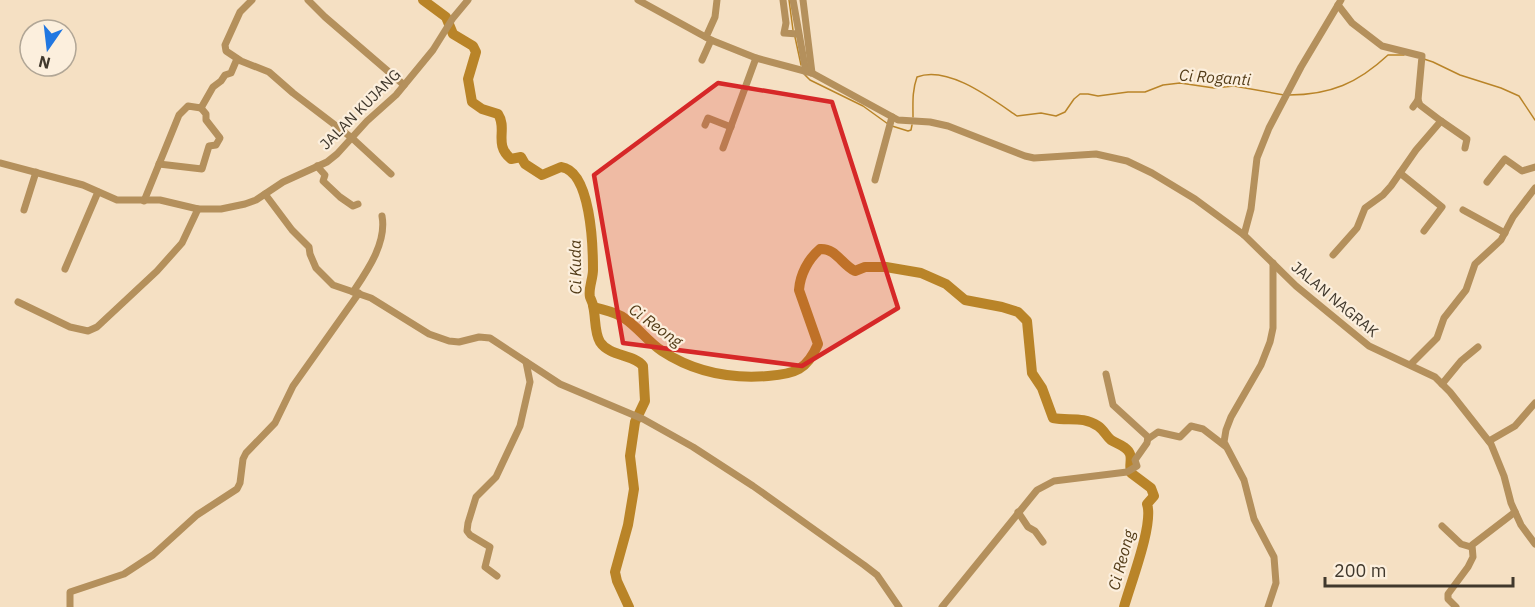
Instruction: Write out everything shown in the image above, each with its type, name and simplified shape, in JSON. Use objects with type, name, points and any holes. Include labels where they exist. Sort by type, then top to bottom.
[{"type":"street","points":[[252,0],[240,12],[225,45],[226,51],[237,59],[270,72],[293,93],[352,138],[392,174]]},
{"type":"street","points":[[308,0],[404,85]]},
{"type":"street","name":"JALAN KUJANG","points":[[0,163],[83,186],[117,200],[160,200],[198,209],[233,207],[256,200],[283,182],[337,154],[404,85],[468,0]]},
{"type":"street","name":"JALAN NAGRAK","points":[[638,0],[709,38],[756,58],[806,72],[890,122],[913,121],[948,126],[1025,156],[1044,159],[1096,154],[1127,161],[1195,198],[1244,235],[1335,320],[1369,346],[1411,364],[1435,377],[1442,384],[1495,451],[1515,512],[1535,544]]},
{"type":"street","points":[[702,60],[717,0]]},
{"type":"street","points":[[783,0],[786,22],[784,33],[795,34]]},
{"type":"street","points":[[793,0],[795,34],[806,72]]},
{"type":"street","points":[[803,0],[806,72]]},
{"type":"street","points":[[1244,235],[1251,209],[1257,158],[1269,128],[1339,3],[1353,23],[1382,46],[1417,54],[1422,60],[1418,100],[1413,107]]},
{"type":"street","points":[[723,148],[756,58]]},
{"type":"street","points":[[201,108],[213,87],[225,75],[231,73],[237,59]]},
{"type":"street","points":[[1418,100],[1420,105],[1467,139],[1465,148]]},
{"type":"street","points":[[144,201],[159,164],[184,109],[188,106],[201,108],[206,114],[206,120],[220,138],[216,145],[209,146],[202,169],[159,164]]},
{"type":"street","points":[[705,124],[708,118],[731,127]]},
{"type":"street","points":[[1333,255],[1357,228],[1365,208],[1383,195],[1441,121]]},
{"type":"street","points":[[875,180],[890,122]]},
{"type":"street","points":[[1486,182],[1505,159],[1522,171],[1535,167]]},
{"type":"street","points":[[317,166],[325,175],[323,181],[331,190],[353,206],[358,204]]},
{"type":"street","points":[[24,210],[36,172]]},
{"type":"street","points":[[1400,173],[1442,207],[1424,231]]},
{"type":"street","points":[[1411,364],[1437,338],[1444,318],[1466,290],[1475,264],[1496,245],[1535,188]]},
{"type":"street","points":[[65,268],[98,192]]},
{"type":"street","points":[[265,194],[292,230],[309,247],[316,268],[333,285],[383,304],[429,334],[459,342],[485,336],[571,390],[643,419],[693,447],[753,486],[877,575],[899,607]]},
{"type":"street","points":[[18,302],[70,327],[88,331],[97,327],[157,271],[182,243],[198,209]]},
{"type":"street","points":[[1463,210],[1504,233]]},
{"type":"street","points":[[70,607],[70,592],[123,574],[153,555],[196,515],[237,489],[246,453],[275,423],[293,386],[356,293],[379,247],[382,216]]},
{"type":"street","points":[[1225,446],[1226,430],[1261,365],[1272,336],[1272,263]]},
{"type":"street","points":[[1442,384],[1461,361],[1478,347]]},
{"type":"street","points":[[498,576],[486,567],[490,547],[470,535],[467,531],[468,523],[476,497],[496,477],[520,426],[530,382],[526,362]]},
{"type":"street","points":[[1106,374],[1113,405],[1148,439]]},
{"type":"street","points":[[1489,441],[1515,426],[1535,403]]},
{"type":"street","points":[[942,607],[1032,495],[1045,485],[1130,471],[1137,466],[1135,460],[1148,439],[1158,432],[1180,437],[1191,426],[1203,429],[1225,446],[1244,480],[1254,519],[1274,557],[1276,583],[1268,607]]},
{"type":"street","points":[[1018,512],[1029,529],[1035,531],[1043,542]]},
{"type":"street","points":[[1456,607],[1448,599],[1448,594],[1473,557],[1471,547],[1473,543],[1515,512]]},
{"type":"street","points":[[1442,526],[1461,544],[1471,547]]},
{"type":"highlighted area","points":[[718,83],[832,102],[898,308],[802,366],[623,343],[594,175]]},
{"type":"waterway","name":"Ci Kuda","points":[[423,0],[446,17],[453,34],[473,46],[476,52],[468,79],[472,102],[482,109],[498,114],[502,125],[503,148],[511,159],[521,157],[525,164],[542,175],[561,167],[571,172],[579,181],[591,228],[593,270],[590,297],[598,338],[604,347],[634,359],[643,366],[645,401],[635,422],[630,456],[634,489],[628,525],[615,572],[629,607]]},
{"type":"waterway","name":"Ci Roganti","points":[[789,0],[793,30]]},
{"type":"waterway","name":"Ci Roganti","points":[[795,37],[801,65]]},
{"type":"waterway","name":"Ci Roganti","points":[[1289,95],[1318,93],[1343,86],[1366,73],[1388,55],[1404,55]]},
{"type":"waterway","name":"Ci Roganti","points":[[1424,59],[1460,75],[1519,96],[1535,120]]},
{"type":"waterway","name":"Ci Roganti","points":[[805,75],[810,80],[863,106],[888,124]]},
{"type":"waterway","name":"Ci Roganti","points":[[913,117],[917,77],[929,75],[942,76],[969,86],[1017,116],[1041,113],[1056,116],[1065,112],[1080,94],[1098,96],[1145,92],[1163,85],[1180,83],[1214,88],[1234,86],[1284,95]]},
{"type":"waterway","name":"Ci Roganti","points":[[892,126],[908,131],[911,130],[912,125]]},
{"type":"waterway","name":"Ci Reong","points":[[594,307],[621,316],[657,347],[687,364],[727,375],[754,377],[793,372],[804,365],[814,353],[818,344],[799,290],[805,268],[820,249],[826,249],[835,254],[855,271],[865,267],[886,267],[921,273],[946,284],[965,300],[1018,312],[1027,321],[1032,373],[1042,388],[1053,418],[1087,421],[1100,428],[1111,440],[1129,451],[1131,473],[1151,488],[1154,496],[1147,504],[1144,540],[1124,607]]}]
